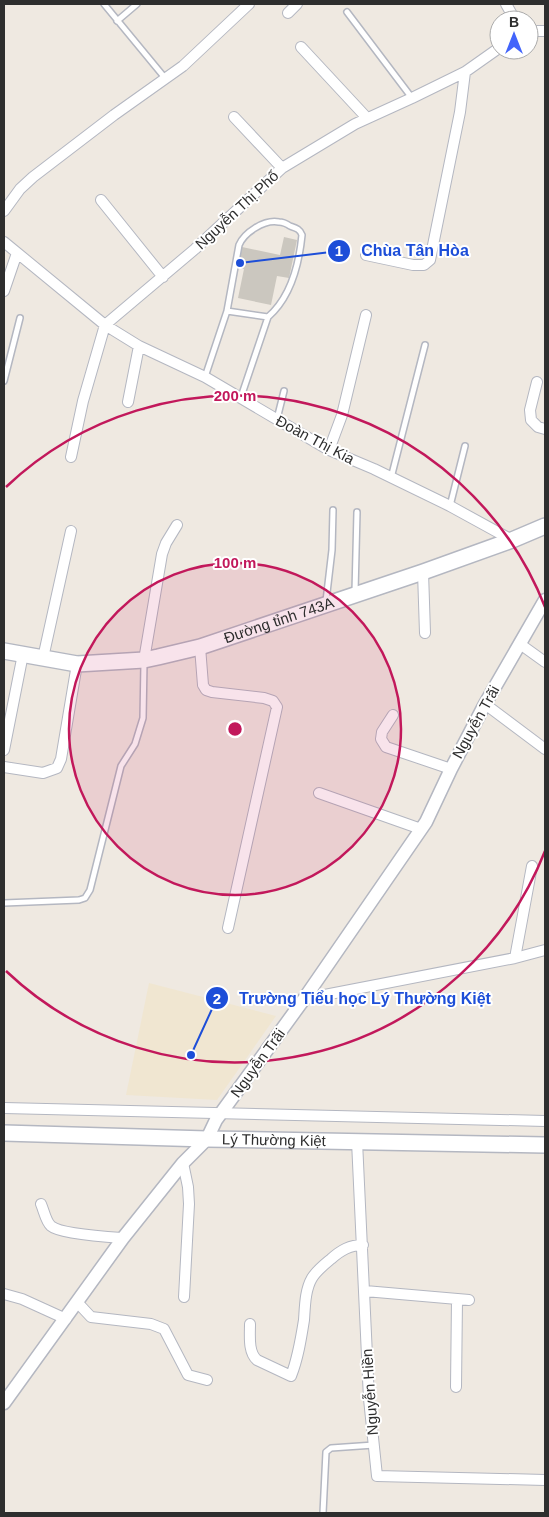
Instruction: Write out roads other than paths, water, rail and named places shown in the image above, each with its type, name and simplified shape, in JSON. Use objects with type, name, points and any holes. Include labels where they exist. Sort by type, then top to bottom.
[{"type":"main road","name":"Đường tỉnh 743A","points":[[4,651],[77,664],[144,660],[200,647],[423,572],[545,526]]},
{"type":"main road","name":"Lý Thường Kiệt","points":[[4,1133],[545,1145]]},
{"type":"street","points":[[4,211],[20,189],[33,177],[183,66],[249,4]]},
{"type":"street","points":[[288,13],[297,4]]},
{"type":"street","points":[[300,47],[367,118]]},
{"type":"street","name":"Nguyễn Thị Phố","points":[[105,325],[195,249],[282,168],[355,124],[465,72],[489,55]]},
{"type":"street","points":[[366,255],[413,265],[424,265],[430,260],[460,112],[465,72]]},
{"type":"street","points":[[234,117],[282,168]]},
{"type":"street","points":[[100,200],[163,277]]},
{"type":"street","name":"Đoàn Thị Kia","points":[[4,242],[105,325],[139,346],[205,377],[329,450],[450,506],[512,540]]},
{"type":"street","points":[[4,291],[17,253]]},
{"type":"street","points":[[329,450],[342,415],[366,315]]},
{"type":"street","points":[[71,457],[105,325]]},
{"type":"street","points":[[128,402],[139,346]]},
{"type":"street","points":[[537,382],[530,410],[531,420],[538,427],[545,429]]},
{"type":"street","points":[[144,660],[162,554],[166,543],[177,525]]},
{"type":"street","points":[[42,658],[70,532]]},
{"type":"street","points":[[423,572],[425,633]]},
{"type":"street","name":"Nguyễn Trãi","points":[[4,1402],[123,1238],[183,1162],[207,1139],[216,1120],[304,999],[426,822],[485,704],[545,600]]},
{"type":"street","points":[[520,644],[545,662]]},
{"type":"street","points":[[200,647],[203,685],[206,690],[264,698],[273,701],[277,707],[228,928]]},
{"type":"street","points":[[4,750],[23,654]]},
{"type":"street","points":[[4,767],[42,773],[57,768],[77,664]]},
{"type":"street","points":[[485,704],[545,749]]},
{"type":"street","points":[[394,715],[382,732],[381,739],[386,747],[451,769]]},
{"type":"street","points":[[318,793],[421,829]]},
{"type":"street","points":[[515,958],[532,866]]},
{"type":"street","points":[[304,999],[515,958],[545,950]]},
{"type":"street","points":[[4,1108],[545,1122]]},
{"type":"street","name":"Nguyễn Hiền","points":[[356,1141],[369,1398],[377,1476],[545,1480]]},
{"type":"street","points":[[183,1162],[189,1204],[184,1297]]},
{"type":"street","points":[[41,1204],[52,1227],[66,1232],[123,1238]]},
{"type":"street","points":[[250,1324],[250,1342],[253,1356],[257,1360],[291,1376],[298,1354],[306,1298],[311,1279],[336,1254],[354,1245],[362,1245]]},
{"type":"street","points":[[364,1291],[469,1300]]},
{"type":"street","points":[[4,1294],[22,1299],[66,1319]]},
{"type":"street","points":[[456,1387],[457,1299]]},
{"type":"street","points":[[78,1302],[91,1317],[151,1324],[164,1329],[188,1375],[207,1380]]},
{"type":"lane","points":[[104,4],[165,78]]},
{"type":"lane","points":[[117,21],[137,4]]},
{"type":"lane","points":[[347,12],[412,98]]},
{"type":"lane","points":[[205,377],[227,311],[239,245],[242,238],[247,233],[270,222],[279,222],[298,228],[302,235],[296,269],[290,286],[278,308],[268,317],[241,397]]},
{"type":"lane","points":[[227,311],[268,317]]},
{"type":"lane","points":[[4,380],[20,318]]},
{"type":"lane","points":[[392,478],[425,345]]},
{"type":"lane","points":[[276,420],[284,391]]},
{"type":"lane","points":[[450,506],[465,446]]},
{"type":"lane","points":[[325,604],[332,550],[334,510]]},
{"type":"lane","points":[[355,595],[357,512]]},
{"type":"lane","points":[[4,903],[79,900],[85,898],[90,890],[121,766],[135,744],[143,718],[144,660]]},
{"type":"lane","points":[[323,1513],[326,1452],[331,1448],[374,1446]]},
{"type":"place","name":"Chùa Tân Hòa","points":[[240,263]]},
{"type":"place","name":"Trường Tiểu học Lý Thường Kiệt","points":[[191,1055]]}]
